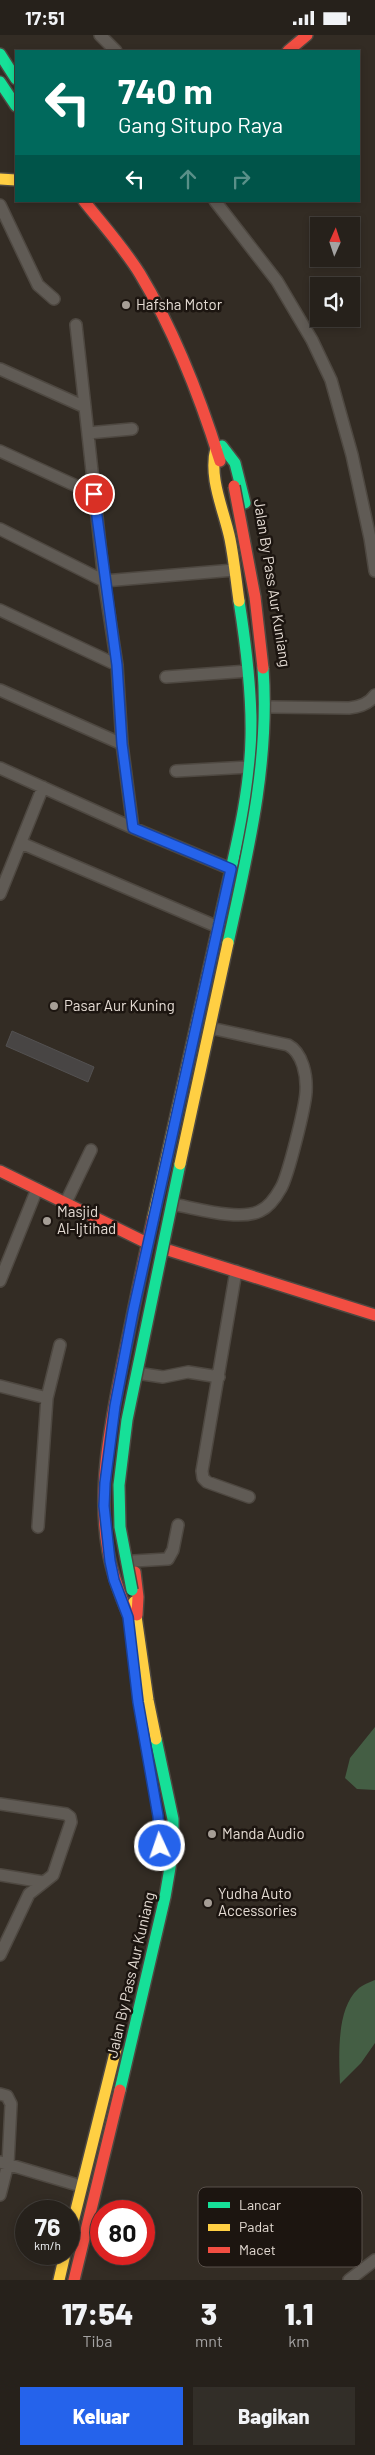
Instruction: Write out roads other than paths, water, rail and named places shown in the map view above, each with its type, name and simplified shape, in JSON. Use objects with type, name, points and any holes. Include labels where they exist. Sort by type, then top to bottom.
[{"type":"main road","points":[[289,50],[307,35]]},
{"type":"main road","points":[[0,54],[15,77]]},
{"type":"main road","points":[[0,82],[15,105]]},
{"type":"main road","points":[[0,179],[15,180]]},
{"type":"main road","name":"Jalan By Pass Aur Kuniang","points":[[85,202],[144,272]]},
{"type":"main road","name":"Jalan By Pass Aur Kuniang","points":[[99,202],[144,272],[219,447],[231,488],[256,670],[258,749],[240,863],[120,1419],[113,1503],[114,1528],[133,1616],[143,1701],[146,1751]]},
{"type":"main road","name":"Jalan By Pass Aur Kuniang","points":[[133,1616],[114,1580],[104,1506],[105,1483],[115,1406],[147,1243],[231,869],[249,767],[251,718],[248,671],[234,570],[214,467],[214,453],[219,447]]},
{"type":"main road","name":"Jalan By Pass Aur Kuniang","points":[[133,1616],[138,1589],[127,1510],[127,1485],[143,1374],[194,1125],[263,813],[272,742],[272,707],[264,616],[247,512],[235,463],[219,447]]},
{"type":"main road","points":[[175,1121],[194,1125]]},
{"type":"main road","points":[[0,1171],[147,1243]]},
{"type":"main road","points":[[168,1250],[375,1315]]},
{"type":"main road","name":"Jalan By Pass Aur Kuniang","points":[[74,2280],[165,1897],[173,1850],[173,1819],[143,1701]]},
{"type":"main road","name":"Jalan By Pass Aur Kuniang","points":[[78,2200],[119,2035],[133,2034]]},
{"type":"main road","points":[[80,2220],[87,2221]]},
{"type":"main road","points":[[59,2280],[62,2265]]},
{"type":"street","points":[[100,35],[115,50]]},
{"type":"street","points":[[216,202],[278,281],[312,340],[331,380],[352,455],[370,538],[375,571]]},
{"type":"street","points":[[0,205],[38,285],[54,299]]},
{"type":"street","points":[[76,325],[104,581],[117,665],[122,744],[133,828]]},
{"type":"street","points":[[0,369],[85,407]]},
{"type":"street","points":[[88,433],[132,429]]},
{"type":"street","points":[[0,451],[94,494]]},
{"type":"street","points":[[0,529],[104,581],[234,570]]},
{"type":"street","points":[[0,611],[117,665]]},
{"type":"street","points":[[166,677],[248,671]]},
{"type":"street","points":[[0,690],[122,744]]},
{"type":"street","points":[[272,707],[349,708],[360,706],[372,700],[375,695]]},
{"type":"street","points":[[176,771],[249,767]]},
{"type":"street","points":[[0,768],[133,828],[231,869]]},
{"type":"street","points":[[0,894],[43,787]]},
{"type":"street","points":[[21,843],[218,927]]},
{"type":"street","points":[[177,1205],[236,1215],[249,1215],[261,1211],[272,1201],[282,1187],[304,1104],[306,1081],[299,1055],[295,1049],[288,1045],[215,1029]]},
{"type":"street","points":[[66,1203],[91,1150]]},
{"type":"street","points":[[0,1281],[37,1189]]},
{"type":"street","points":[[236,1271],[203,1464],[203,1478],[207,1483],[249,1497]]},
{"type":"street","points":[[38,1527],[47,1398],[60,1345]]},
{"type":"street","points":[[143,1374],[163,1377],[188,1372],[219,1377]]},
{"type":"street","points":[[0,1386],[47,1398]]},
{"type":"street","points":[[134,1561],[168,1559],[174,1551],[178,1525]]},
{"type":"street","points":[[0,1804],[66,1814],[70,1817],[71,1822],[52,1875],[29,1894],[0,1955]]},
{"type":"street","points":[[0,1875],[43,1882]]},
{"type":"street","points":[[0,2093],[7,2096],[11,2104],[0,2195]]},
{"type":"street","points":[[4,2163],[81,2186]]},
{"type":"street","points":[[349,2280],[375,2260]]},
{"type":"place","name":"Hafsha Motor","points":[[126,305]]},
{"type":"place","name":"Pasar Aur Kuning","points":[[54,1006]]},
{"type":"place","name":"Masjid Al-Ijtihad","points":[[47,1221]]},
{"type":"place","name":"Manda Audio","points":[[212,1834]]},
{"type":"place","name":"Yudha Auto Accessories","points":[[208,1903]]}]
